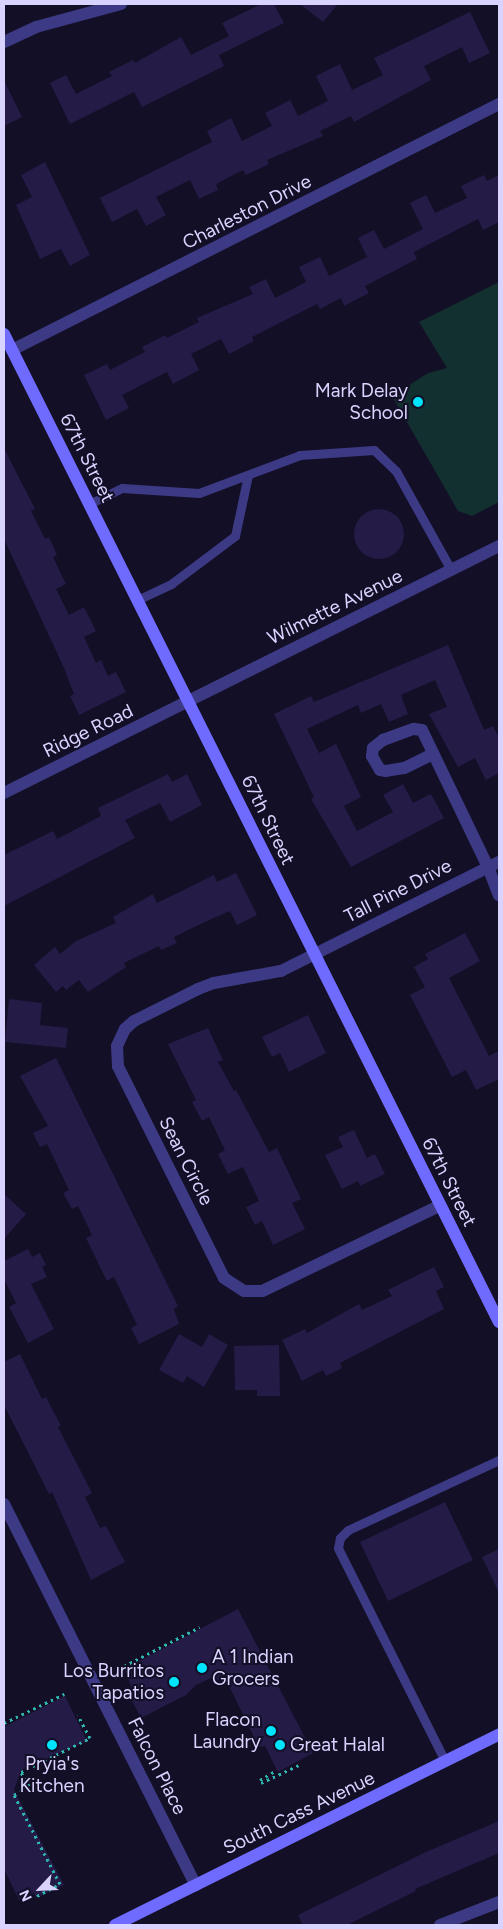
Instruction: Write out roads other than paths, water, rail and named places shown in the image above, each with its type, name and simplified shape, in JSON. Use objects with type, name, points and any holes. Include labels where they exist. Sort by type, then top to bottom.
[{"type":"street","points":[[4,42],[44,24],[121,4]]},
{"type":"street","name":"Charleston Drive","points":[[12,350],[499,104]]},
{"type":"street","name":"67th Street","points":[[4,334],[439,1206],[499,1322]]},
{"type":"street","name":"Wilmette Avenue","points":[[188,702],[499,546]]},
{"type":"street","name":"Ridge Road","points":[[4,793],[188,702]]},
{"type":"street","points":[[433,754],[404,768],[386,771],[380,770],[372,756],[376,744],[414,729],[422,730],[493,865],[499,895]]},
{"type":"street","name":"Tall Pine Drive","points":[[314,955],[493,865]]},
{"type":"street","name":"Sean Circle","points":[[314,955],[281,971],[214,983],[134,1021],[119,1037],[118,1066],[224,1278],[244,1291],[262,1291],[439,1206]]},
{"type":"street","name":"Falcon Place","points":[[4,1504],[196,1885]]},
{"type":"street","name":"South Cass Avenue","points":[[115,1925],[499,1734]]},
{"type":"street","points":[[440,1925],[499,1902]]},
{"type":"lane","points":[[89,504],[122,488],[199,493],[300,455],[374,450],[396,471],[451,570]]},
{"type":"lane","points":[[137,600],[171,584],[235,536],[248,475]]},
{"type":"lane","points":[[445,1761],[338,1548],[340,1538],[348,1530],[499,1460]]},
{"type":"place","name":"Mark Delay School","points":[[418,402]]},
{"type":"place","name":"A 1 Indian Grocers","points":[[202,1668]]},
{"type":"place","name":"Los Burritos Tapatios","points":[[174,1682]]},
{"type":"place","name":"Flacon Laundry","points":[[271,1731]]},
{"type":"place","name":"Pryia's Kitchen","points":[[52,1745]]},
{"type":"place","name":"Great Halal","points":[[280,1745]]}]
